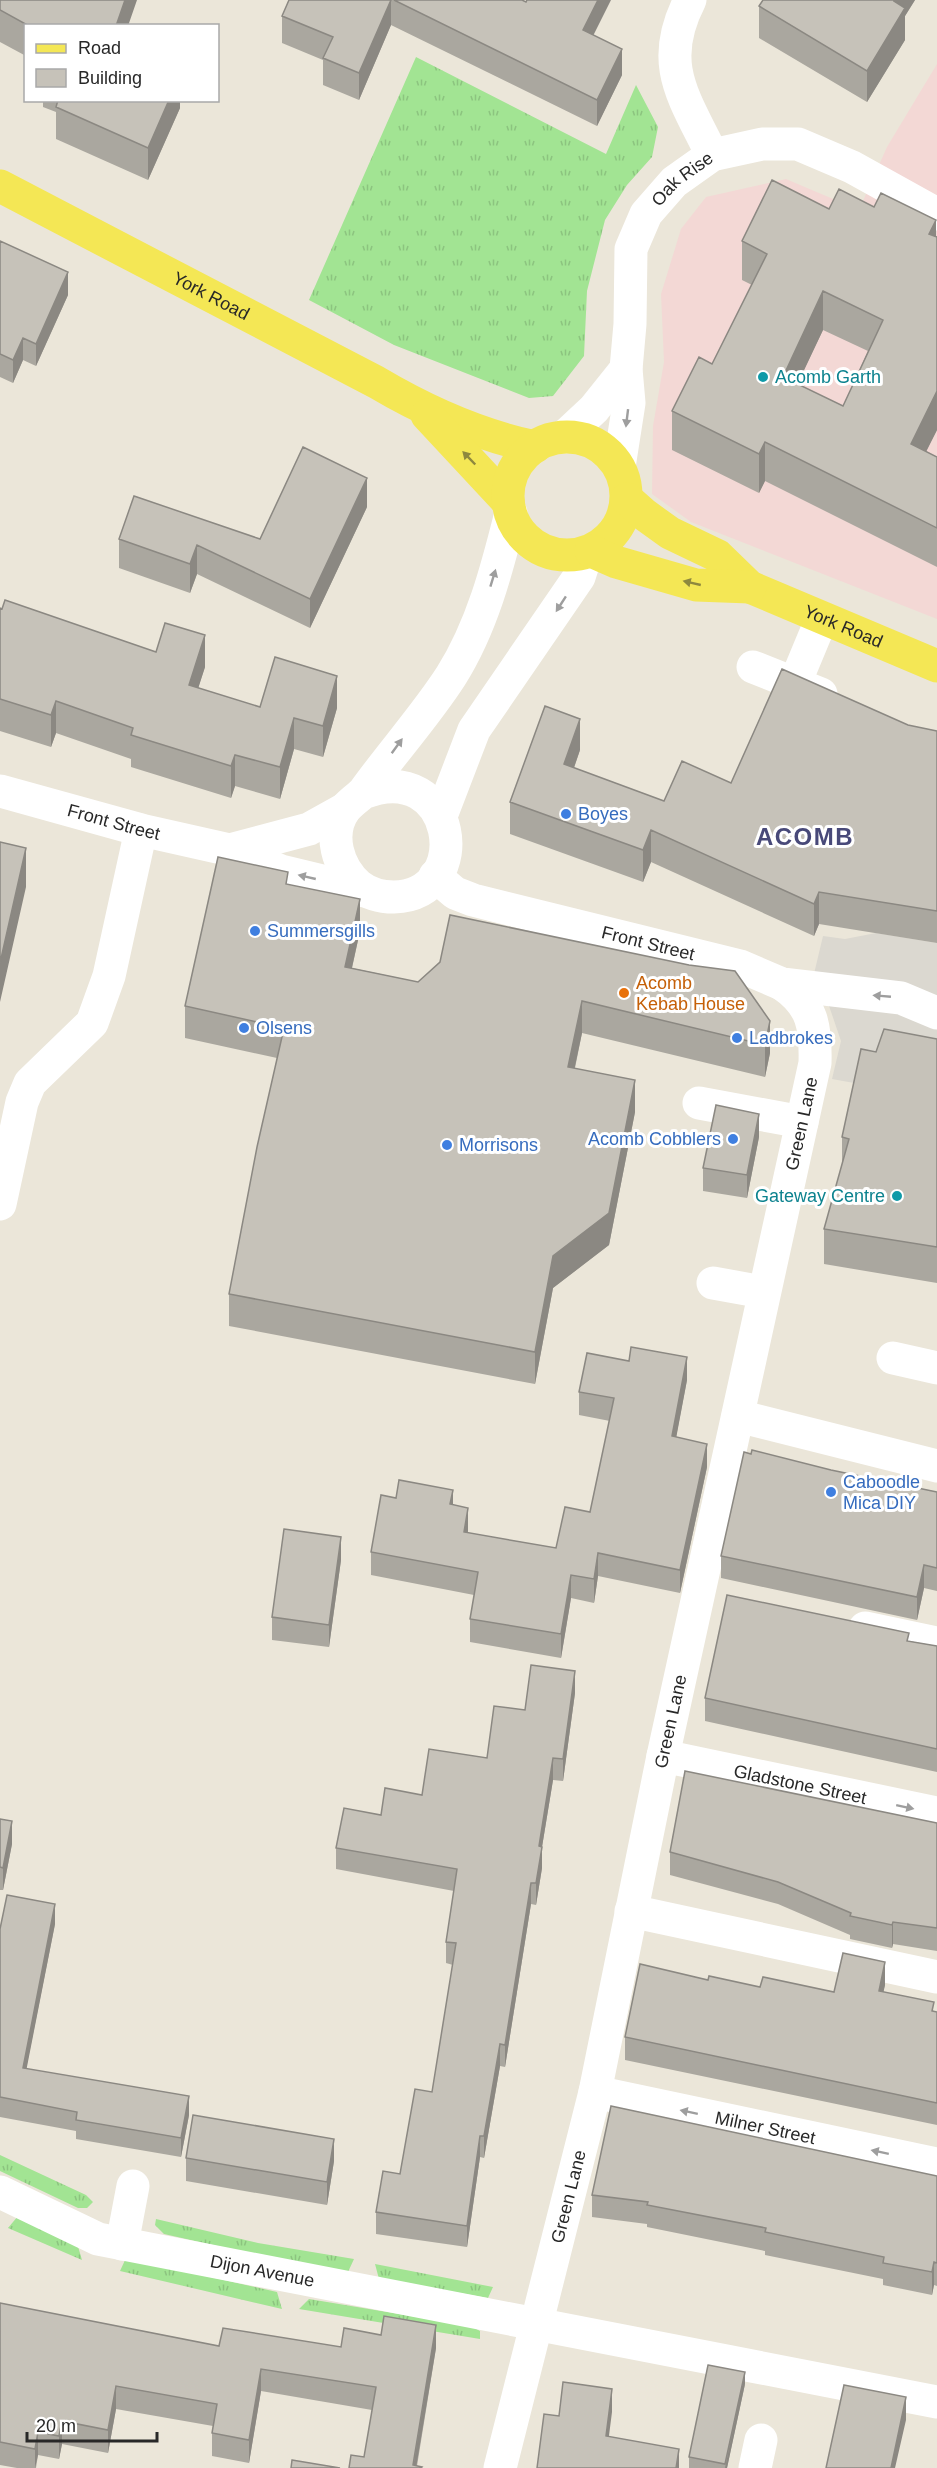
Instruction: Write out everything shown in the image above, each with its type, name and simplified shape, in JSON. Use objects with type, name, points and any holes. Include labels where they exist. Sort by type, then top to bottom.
[{"type":"main road","name":"York Road","points":[[0,186],[376,382],[421,409],[512,442],[549,442]]},
{"type":"main road","name":"York Road","points":[[421,409],[509,507]]},
{"type":"main road","points":[[580,438],[596,444],[609,454],[619,467],[625,483],[627,499],[616,530],[605,542],[589,552],[566,555],[544,551],[525,539],[509,507],[508,486],[514,470],[522,457],[549,442],[580,438]]},
{"type":"main road","name":"York Road","points":[[627,499],[670,533],[718,556],[750,587],[937,666]]},
{"type":"main road","name":"York Road","points":[[589,552],[696,585],[750,587]]},
{"type":"street","points":[[690,0],[679,21],[673,58],[679,85],[712,155]]},
{"type":"street","name":"Oak Rise","points":[[619,467],[629,404],[626,369],[630,324],[631,249],[646,214],[674,182],[712,155],[762,144],[798,144],[852,167],[937,214]]},
{"type":"street","points":[[549,442],[594,409],[626,369]]},
{"type":"street","points":[[354,801],[380,786],[398,786],[415,791],[430,801],[441,816],[446,831],[447,847],[443,862],[435,876],[420,889],[402,896],[383,897],[364,891],[346,875],[337,854],[336,830],[354,801],[450,677],[464,652],[483,609],[509,507]]},
{"type":"street","points":[[441,816],[474,730],[579,577],[589,552]]},
{"type":"street","points":[[795,684],[822,618]]},
{"type":"street","points":[[753,667],[850,706]]},
{"type":"street","name":"Front Street","points":[[0,791],[141,831],[230,850],[281,872],[364,891]]},
{"type":"street","name":"Front Street","points":[[230,850],[309,829],[354,801]]},
{"type":"street","points":[[0,1204],[11,1100],[92,1023],[109,976],[141,831]]},
{"type":"street","name":"Front Street","points":[[435,876],[454,893],[473,900],[740,966],[782,984],[901,998],[937,1013]]},
{"type":"street","name":"Green Lane","points":[[500,2468],[595,2092],[663,1756],[815,1063],[814,1025],[805,1003],[782,984]]},
{"type":"street","points":[[699,1103],[802,1122]]},
{"type":"street","points":[[713,1283],[763,1292]]},
{"type":"street","points":[[893,1358],[937,1368]]},
{"type":"street","points":[[738,1416],[937,1466]]},
{"type":"street","points":[[699,1593],[733,1600]]},
{"type":"street","points":[[835,1622],[937,1643]]},
{"type":"street","name":"Gladstone Street","points":[[663,1756],[937,1814]]},
{"type":"street","points":[[631,1911],[937,1977]]},
{"type":"street","name":"Milner Street","points":[[595,2092],[937,2164]]},
{"type":"street","points":[[122,2244],[133,2186]]},
{"type":"street","name":"Dijon Avenue","points":[[0,2192],[98,2240],[937,2402]]},
{"type":"shaded area","points":[[937,64],[937,619],[691,522],[652,494],[653,426],[664,362],[661,294],[681,229],[706,197],[786,179],[859,210],[887,147]]},
{"type":"shaded area","points":[[876,933],[937,943],[937,1074],[876,1087],[832,1079],[841,1041],[827,1000],[813,978],[823,936],[845,939]]},
{"type":"green space","points":[[416,57],[606,154],[636,85],[658,127],[652,157],[627,185],[605,220],[587,291],[584,356],[553,396],[529,398],[394,345],[309,300]]},
{"type":"green space","points":[[0,2155],[86,2195],[93,2202],[87,2208],[78,2208],[0,2171]]},
{"type":"green space","points":[[18,2216],[77,2243],[82,2260],[8,2228]]},
{"type":"green space","points":[[156,2219],[258,2243],[354,2259],[348,2272],[257,2255],[164,2234],[155,2225]]},
{"type":"green space","points":[[126,2258],[277,2292],[282,2309],[120,2271]]},
{"type":"green space","points":[[375,2264],[493,2287],[488,2298],[379,2279]]},
{"type":"green space","points":[[309,2299],[471,2326],[480,2331],[480,2339],[299,2309]]},
{"type":"building","points":[[0,0],[125,0],[117,24],[25,24],[0,10]]},
{"type":"building","points":[[289,0],[391,0],[359,73],[323,58],[333,37],[282,16]]},
{"type":"building","points":[[394,0],[522,0],[526,2],[527,0],[598,0],[583,30],[622,49],[597,100]]},
{"type":"building","points":[[763,0],[895,0],[905,8],[867,71],[759,6]]},
{"type":"building","points":[[57,102],[168,102],[148,148],[56,107]]},
{"type":"building","name":"Acomb Garth","points":[[772,180],[829,209],[839,189],[874,207],[881,193],[936,220],[929,234],[937,237],[937,391],[911,444],[937,457],[937,528],[765,442],[759,454],[672,411],[699,357],[712,364],[767,254],[742,241]],"holes":[[[823,291],[883,320],[843,406],[783,377]]]},
{"type":"building","points":[[0,241],[68,272],[36,344],[23,338],[13,360],[0,354]]},
{"type":"building","points":[[303,447],[367,478],[310,599],[197,545],[190,564],[119,539],[134,496],[260,539]]},
{"type":"building","points":[[5,600],[156,652],[165,623],[205,635],[189,685],[260,707],[275,657],[337,676],[323,726],[294,718],[280,767],[235,755],[231,766],[131,735],[133,728],[56,701],[51,715],[0,699],[0,608],[2,609]]},
{"type":"building","points":[[782,669],[908,725],[937,731],[937,911],[819,892],[814,904],[651,830],[643,850],[510,802],[545,706],[580,719],[564,764],[664,801],[682,761],[731,783]]},
{"type":"building","points":[[0,842],[26,848],[0,963]]},
{"type":"building","name":"Morrisons","points":[[218,857],[288,872],[286,884],[360,899],[345,967],[418,982],[440,962],[450,915],[689,965],[735,971],[770,1021],[765,1045],[582,1001],[568,1067],[635,1080],[609,1213],[553,1256],[535,1352],[229,1294],[257,1147],[284,1028],[185,1006]]},
{"type":"building","points":[[884,1029],[937,1039],[937,1247],[824,1229],[849,1139],[842,1137],[861,1049],[876,1052]]},
{"type":"building","points":[[716,1105],[759,1114],[747,1175],[703,1168]]},
{"type":"building","points":[[631,1347],[687,1357],[672,1436],[707,1444],[680,1570],[598,1553],[594,1579],[571,1575],[561,1634],[470,1619],[478,1572],[371,1552],[381,1495],[396,1498],[399,1480],[453,1490],[450,1504],[468,1508],[464,1532],[556,1548],[565,1507],[590,1512],[614,1398],[579,1392],[587,1353],[629,1361]]},
{"type":"building","points":[[752,1450],[831,1470],[937,1492],[937,1568],[924,1565],[917,1597],[721,1556],[744,1452],[751,1454]]},
{"type":"building","points":[[284,1529],[341,1537],[329,1625],[272,1617]]},
{"type":"building","points":[[727,1595],[909,1633],[907,1641],[937,1646],[937,1749],[705,1698]]},
{"type":"building","points":[[531,1665],[575,1671],[563,1759],[553,1758],[539,1846],[542,1847],[536,1883],[531,1883],[505,2045],[500,2044],[484,2136],[480,2136],[467,2226],[376,2212],[383,2171],[400,2174],[415,2089],[432,2092],[456,1943],[446,1942],[457,1869],[336,1848],[344,1808],[381,1815],[385,1788],[422,1795],[429,1749],[487,1758],[494,1706],[525,1710]]},
{"type":"building","points":[[685,1771],[937,1823],[937,1928],[893,1922],[892,1925],[850,1916],[851,1913],[778,1882],[670,1852]]},
{"type":"building","points":[[0,1819],[12,1821],[3,1868],[0,1867]]},
{"type":"building","points":[[7,1895],[55,1904],[23,2068],[189,2096],[181,2138],[76,2120],[77,2112],[0,2097],[0,1929]]},
{"type":"building","points":[[843,1953],[885,1962],[879,1991],[934,2002],[932,2011],[937,2012],[937,2103],[625,2037],[640,1964],[708,1980],[709,1976],[760,1987],[763,1977],[834,1992]]},
{"type":"building","points":[[611,2106],[937,2176],[937,2263],[934,2262],[932,2272],[883,2263],[884,2257],[765,2232],[766,2228],[647,2205],[648,2202],[592,2195]]},
{"type":"building","points":[[193,2115],[334,2139],[327,2182],[186,2158]]},
{"type":"building","points":[[0,2303],[219,2346],[223,2328],[341,2347],[344,2328],[381,2335],[384,2316],[436,2325],[413,2465],[422,2467],[349,2468],[351,2455],[364,2457],[376,2387],[261,2369],[249,2440],[212,2433],[217,2404],[116,2386],[108,2430],[62,2421],[59,2436],[38,2432],[35,2449],[0,2442]]},
{"type":"building","points":[[708,2365],[745,2372],[725,2464],[689,2457]]},
{"type":"building","points":[[563,2382],[612,2389],[606,2436],[679,2449],[676,2468],[537,2468],[544,2414],[559,2416]]},
{"type":"building","points":[[844,2385],[906,2397],[891,2468],[826,2468]]},
{"type":"building","points":[[292,2460],[340,2468],[291,2468]]},
{"type":"place","name":"Acomb Garth","points":[[763,377]]},
{"type":"place","name":"Boyes","points":[[566,814]]},
{"type":"place","name":"Summersgills","points":[[255,931]]},
{"type":"place","name":"Acomb Kebab House","points":[[624,993]]},
{"type":"place","name":"Olsens","points":[[244,1028]]},
{"type":"place","name":"Ladbrokes","points":[[737,1038]]},
{"type":"place","name":"Acomb Cobblers","points":[[733,1139]]},
{"type":"place","name":"Morrisons","points":[[447,1145]]},
{"type":"place","name":"Gateway Centre","points":[[897,1196]]},
{"type":"place","name":"Caboodle Mica DIY","points":[[831,1492]]},
{"type":"district","name":"ACOMB","points":[[805,836]]}]
